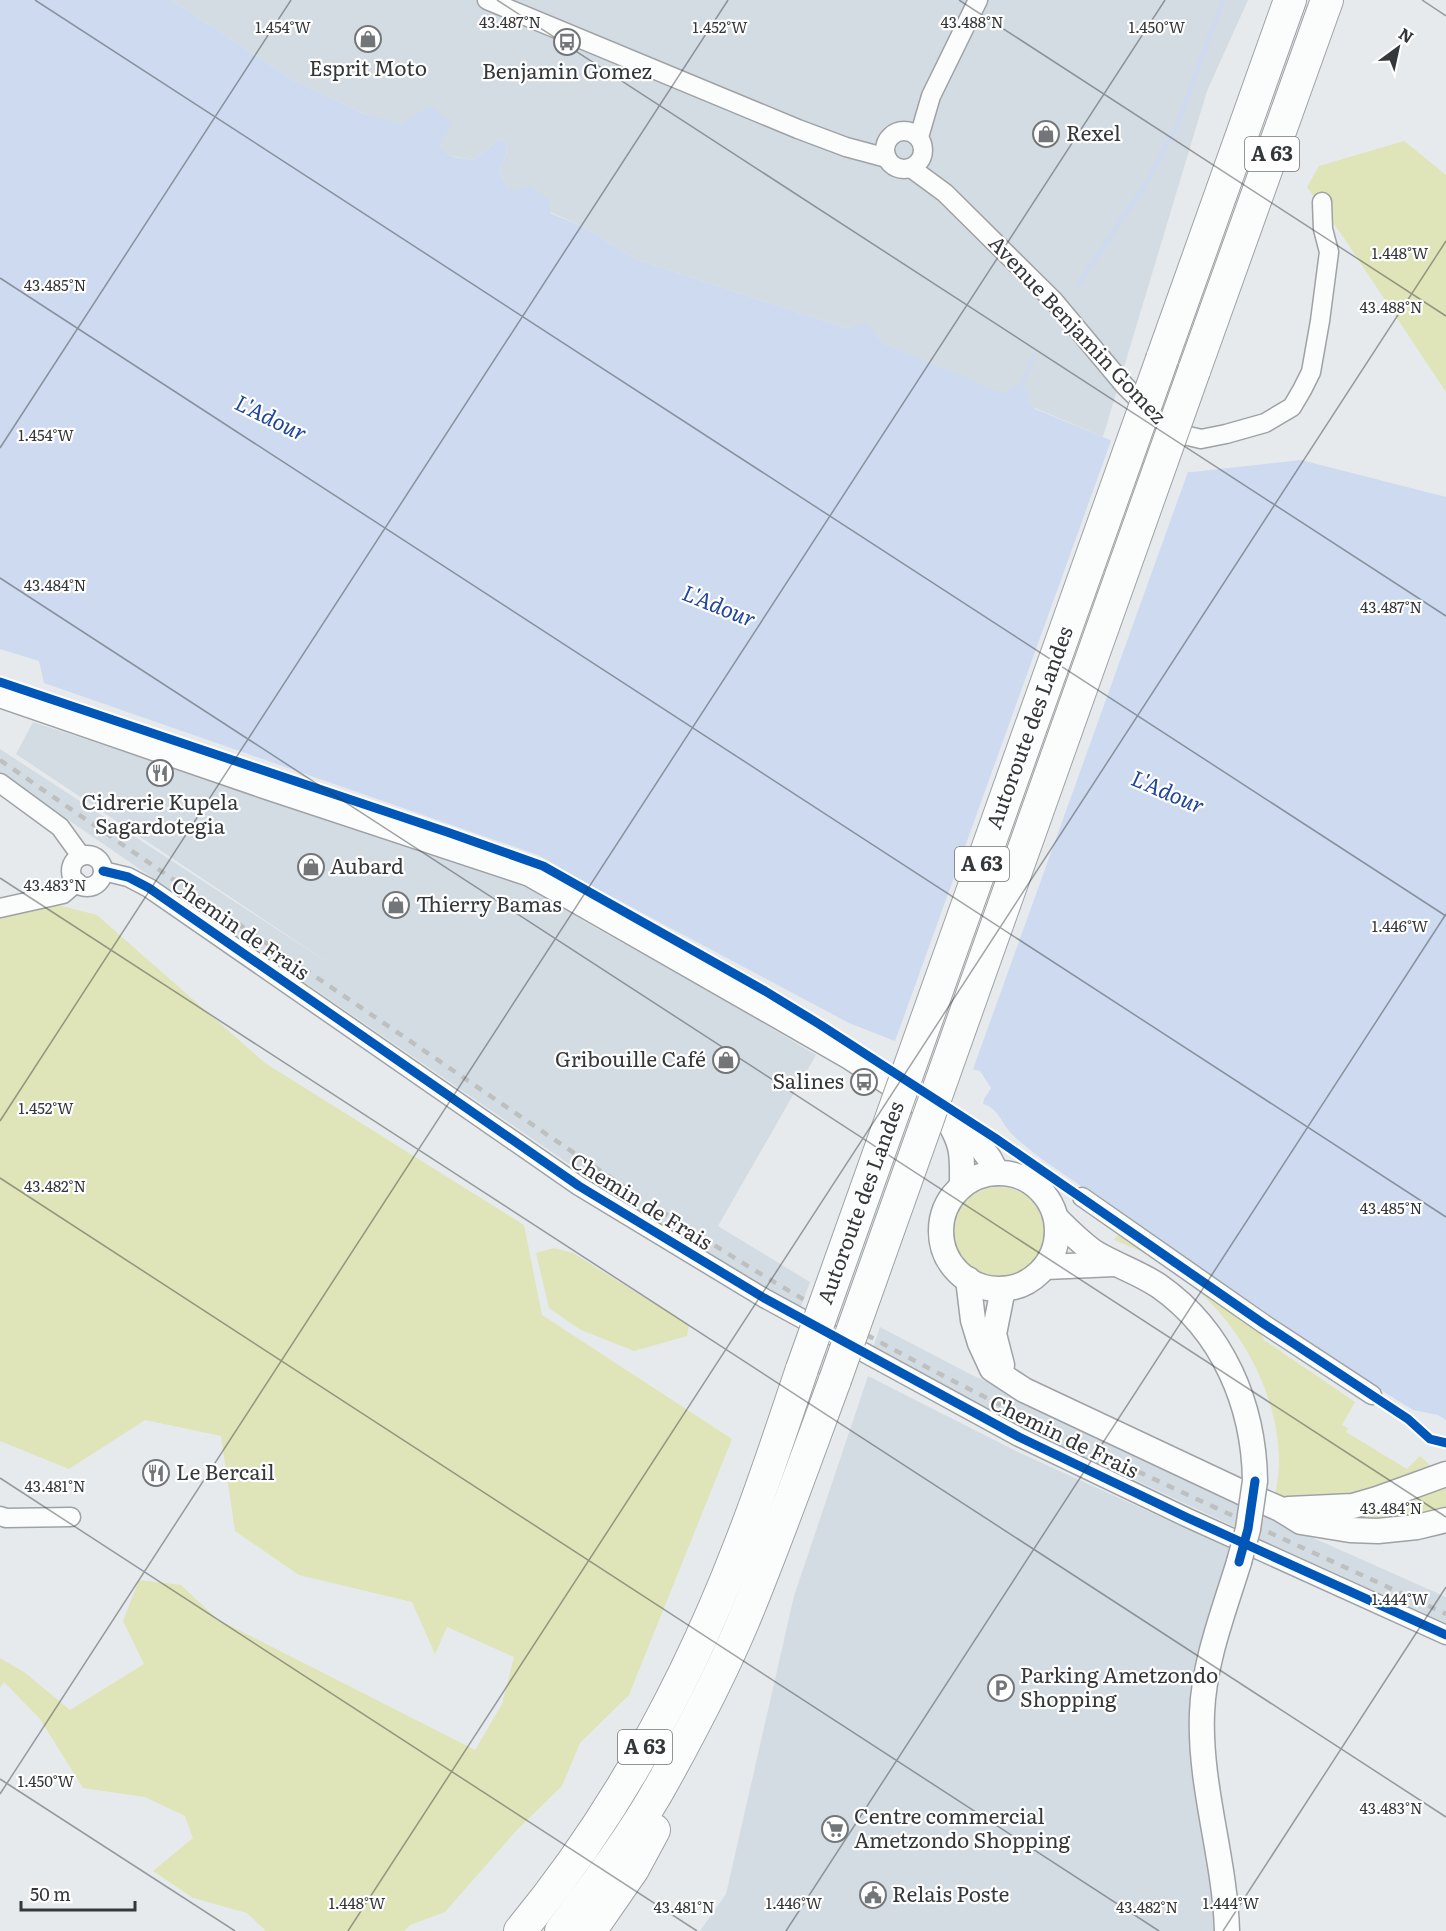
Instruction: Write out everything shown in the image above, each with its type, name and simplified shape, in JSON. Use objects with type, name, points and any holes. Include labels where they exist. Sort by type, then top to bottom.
[{"type":"highway","name":"Autoroute des Landes","points":[[520,1931],[542,1905],[617,1795],[678,1686],[740,1546],[1289,0]]},
{"type":"highway","name":"Autoroute des Landes","points":[[561,1931],[636,1826],[667,1775],[708,1697],[771,1554],[1327,0]]},
{"type":"highway","points":[[1216,308],[1248,267],[1311,94],[1349,0]]},
{"type":"highway","points":[[590,1931],[633,1869],[694,1760],[708,1697]]},
{"type":"main road","points":[[0,695],[281,792],[530,874],[848,1056],[973,1136],[998,1173]]},
{"type":"main road","points":[[949,1122],[959,1138],[962,1153],[962,1186]]},
{"type":"main road","points":[[998,1173],[1013,1175],[1028,1181],[1041,1191],[1050,1203],[1056,1218],[1057,1235],[1053,1252],[1045,1267],[1033,1278],[1019,1286],[1003,1289],[984,1287],[968,1279],[954,1267],[945,1252],[941,1234],[943,1216],[950,1200],[962,1186],[978,1177],[998,1173]]},
{"type":"main road","points":[[1056,1218],[1093,1251],[1161,1287],[1190,1313],[1212,1340],[1227,1364],[1246,1411],[1252,1436],[1255,1481],[1250,1521],[1211,1656],[1202,1712],[1209,1797],[1230,1924]]},
{"type":"main road","points":[[1045,1267],[1115,1264]]},
{"type":"main road","points":[[968,1279],[973,1320],[992,1369],[1024,1390],[1230,1488],[1280,1509],[1301,1522],[1350,1530],[1400,1529],[1446,1520]]},
{"type":"main road","points":[[1003,1289],[994,1334],[1006,1378]]},
{"type":"main road","points":[[1280,1509],[1353,1506],[1446,1474]]},
{"type":"street","points":[[487,0],[798,129],[846,147],[887,158]]},
{"type":"street","points":[[913,134],[978,0]]},
{"type":"street","points":[[846,147],[889,138],[899,131],[913,134],[922,142],[917,162],[902,169],[893,166],[887,158],[885,149],[889,138]]},
{"type":"street","name":"Avenue Benjamin Gomez","points":[[917,162],[945,193],[1054,301],[1125,387],[1152,414],[1176,433],[1201,439],[1265,423],[1292,407],[1311,372],[1329,252],[1323,229],[1322,202]]},
{"type":"street","points":[[0,783],[60,827],[81,856],[76,860],[71,871],[77,882],[88,887],[93,885],[99,882],[103,871]]},
{"type":"street","name":"Chemin de Frais","points":[[81,856],[87,855],[98,860],[103,871],[128,877],[149,888],[552,1167],[648,1229],[796,1316],[1019,1437],[1188,1518],[1446,1635]]},
{"type":"street","points":[[0,908],[63,894],[77,882]]},
{"type":"street","points":[[1082,1197],[1264,1324],[1372,1395]]},
{"type":"street","points":[[0,1515],[6,1518],[71,1517]]},
{"type":"shaded area","points":[[171,0],[1248,0],[1207,91],[1103,437],[882,343],[868,324],[846,328],[635,259],[582,226],[550,212],[519,190],[508,190],[499,169],[506,156],[507,144],[501,139],[473,160],[451,156],[443,152],[439,144],[402,125],[364,114],[293,80]]},
{"type":"shaded area","points":[[33,722],[477,867],[516,882],[545,896],[585,922],[723,999],[816,1055],[718,1226],[810,1282],[800,1309],[633,1208],[0,773],[0,749],[332,965],[16,754]]},
{"type":"shaded area","points":[[880,1327],[970,1374],[1240,1503],[1235,1527],[1007,1420],[872,1350]]},
{"type":"shaded area","points":[[868,1376],[1018,1452],[1240,1553],[1205,1679],[1234,1931],[700,1931],[726,1894],[794,1596]]},
{"type":"shaded area","points":[[1264,1516],[1446,1597],[1446,1628],[1259,1539]]},
{"type":"green space","points":[[1404,141],[1446,175],[1446,392],[1344,238],[1307,187],[1319,166]]},
{"type":"green space","points":[[50,903],[97,915],[265,1063],[524,1225],[542,1315],[732,1439],[629,1695],[580,1743],[562,1786],[515,1832],[445,1912],[410,1925],[404,1931],[266,1931],[247,1913],[193,1898],[153,1871],[193,1838],[185,1816],[145,1797],[83,1788],[40,1719],[4,1682],[0,1687],[0,1658],[24,1672],[70,1710],[144,1664],[123,1621],[139,1580],[181,1585],[217,1619],[475,1750],[502,1704],[514,1657],[447,1627],[435,1654],[412,1602],[299,1575],[235,1531],[221,1436],[145,1420],[69,1469],[0,1441],[0,916]]},
{"type":"green space","points":[[990,1187],[1008,1187],[1024,1194],[1037,1207],[1044,1223],[1044,1241],[1037,1257],[1024,1270],[1008,1277],[990,1277],[974,1270],[961,1257],[954,1241],[954,1223],[961,1207],[974,1194]]},
{"type":"green space","points":[[1121,1231],[1259,1329],[1264,1340],[1355,1402],[1342,1425],[1348,1428],[1346,1432],[1407,1469],[1420,1456],[1432,1467],[1367,1495],[1274,1500],[1279,1468],[1276,1431],[1269,1400],[1257,1370],[1241,1342],[1222,1316],[1200,1292],[1175,1272],[1148,1255],[1114,1240]]},
{"type":"green space","points":[[554,1248],[573,1253],[689,1325],[687,1336],[634,1351],[581,1330],[549,1308],[536,1253]]},
{"type":"green space","points":[[1446,1479],[1446,1515],[1330,1522]]},
{"type":"water","name":"L'Adour","points":[[0,0],[171,0],[293,80],[364,114],[402,124],[430,105],[452,124],[439,144],[449,155],[473,160],[501,139],[507,144],[506,156],[499,169],[508,190],[519,190],[529,185],[550,200],[550,213],[582,226],[635,259],[846,328],[868,323],[882,343],[1000,392],[1006,392],[1016,385],[1028,390],[1028,403],[1035,409],[1179,471],[1192,472],[1301,460],[1446,497],[1446,1420],[1438,1415],[1413,1410],[1368,1382],[1043,1160],[1009,1131],[993,1109],[983,1104],[991,1088],[980,1071],[956,1065],[849,1023],[538,855],[44,683],[39,661],[0,649]]},
{"type":"pier","points":[[1112,438],[1180,468],[1189,469],[972,1072],[955,1068],[894,1044]]},
{"type":"waterway","points":[[1078,285],[1149,179],[1176,128],[1223,0]]},
{"type":"waterway","points":[[1019,392],[1034,356]]},
{"type":"railway","points":[[0,760],[570,1150],[765,1277],[969,1389],[1207,1504],[1446,1614]]},
{"type":"cycle path","points":[[0,682],[543,866],[765,991],[819,1024],[995,1138],[1264,1324],[1408,1419],[1430,1439],[1446,1443]]},
{"type":"cycle path","points":[[103,871],[128,877],[149,888],[579,1186],[764,1298],[1019,1437],[1188,1518],[1446,1635]]},
{"type":"cycle path","points":[[1239,1562],[1248,1529],[1255,1481]]},
{"type":"place","name":"Esprit Moto","points":[[368,39]]},
{"type":"place","name":"Benjamin Gomez","points":[[567,42]]},
{"type":"place","name":"Rexel","points":[[1046,134]]},
{"type":"place","name":"Cidrerie Kupela Sagardotegia","points":[[160,773]]},
{"type":"place","name":"Aubard","points":[[311,867]]},
{"type":"place","name":"Thierry Bamas","points":[[396,905]]},
{"type":"place","name":"Gribouille Café","points":[[726,1060]]},
{"type":"place","name":"Salines","points":[[864,1082]]},
{"type":"place","name":"Le Bercail","points":[[156,1473]]},
{"type":"place","name":"Parking Ametzondo Shopping","points":[[1001,1688]]},
{"type":"place","name":"Centre commercial Ametzondo Shopping","points":[[835,1829]]},
{"type":"place","name":"Relais Poste","points":[[873,1895]]}]
